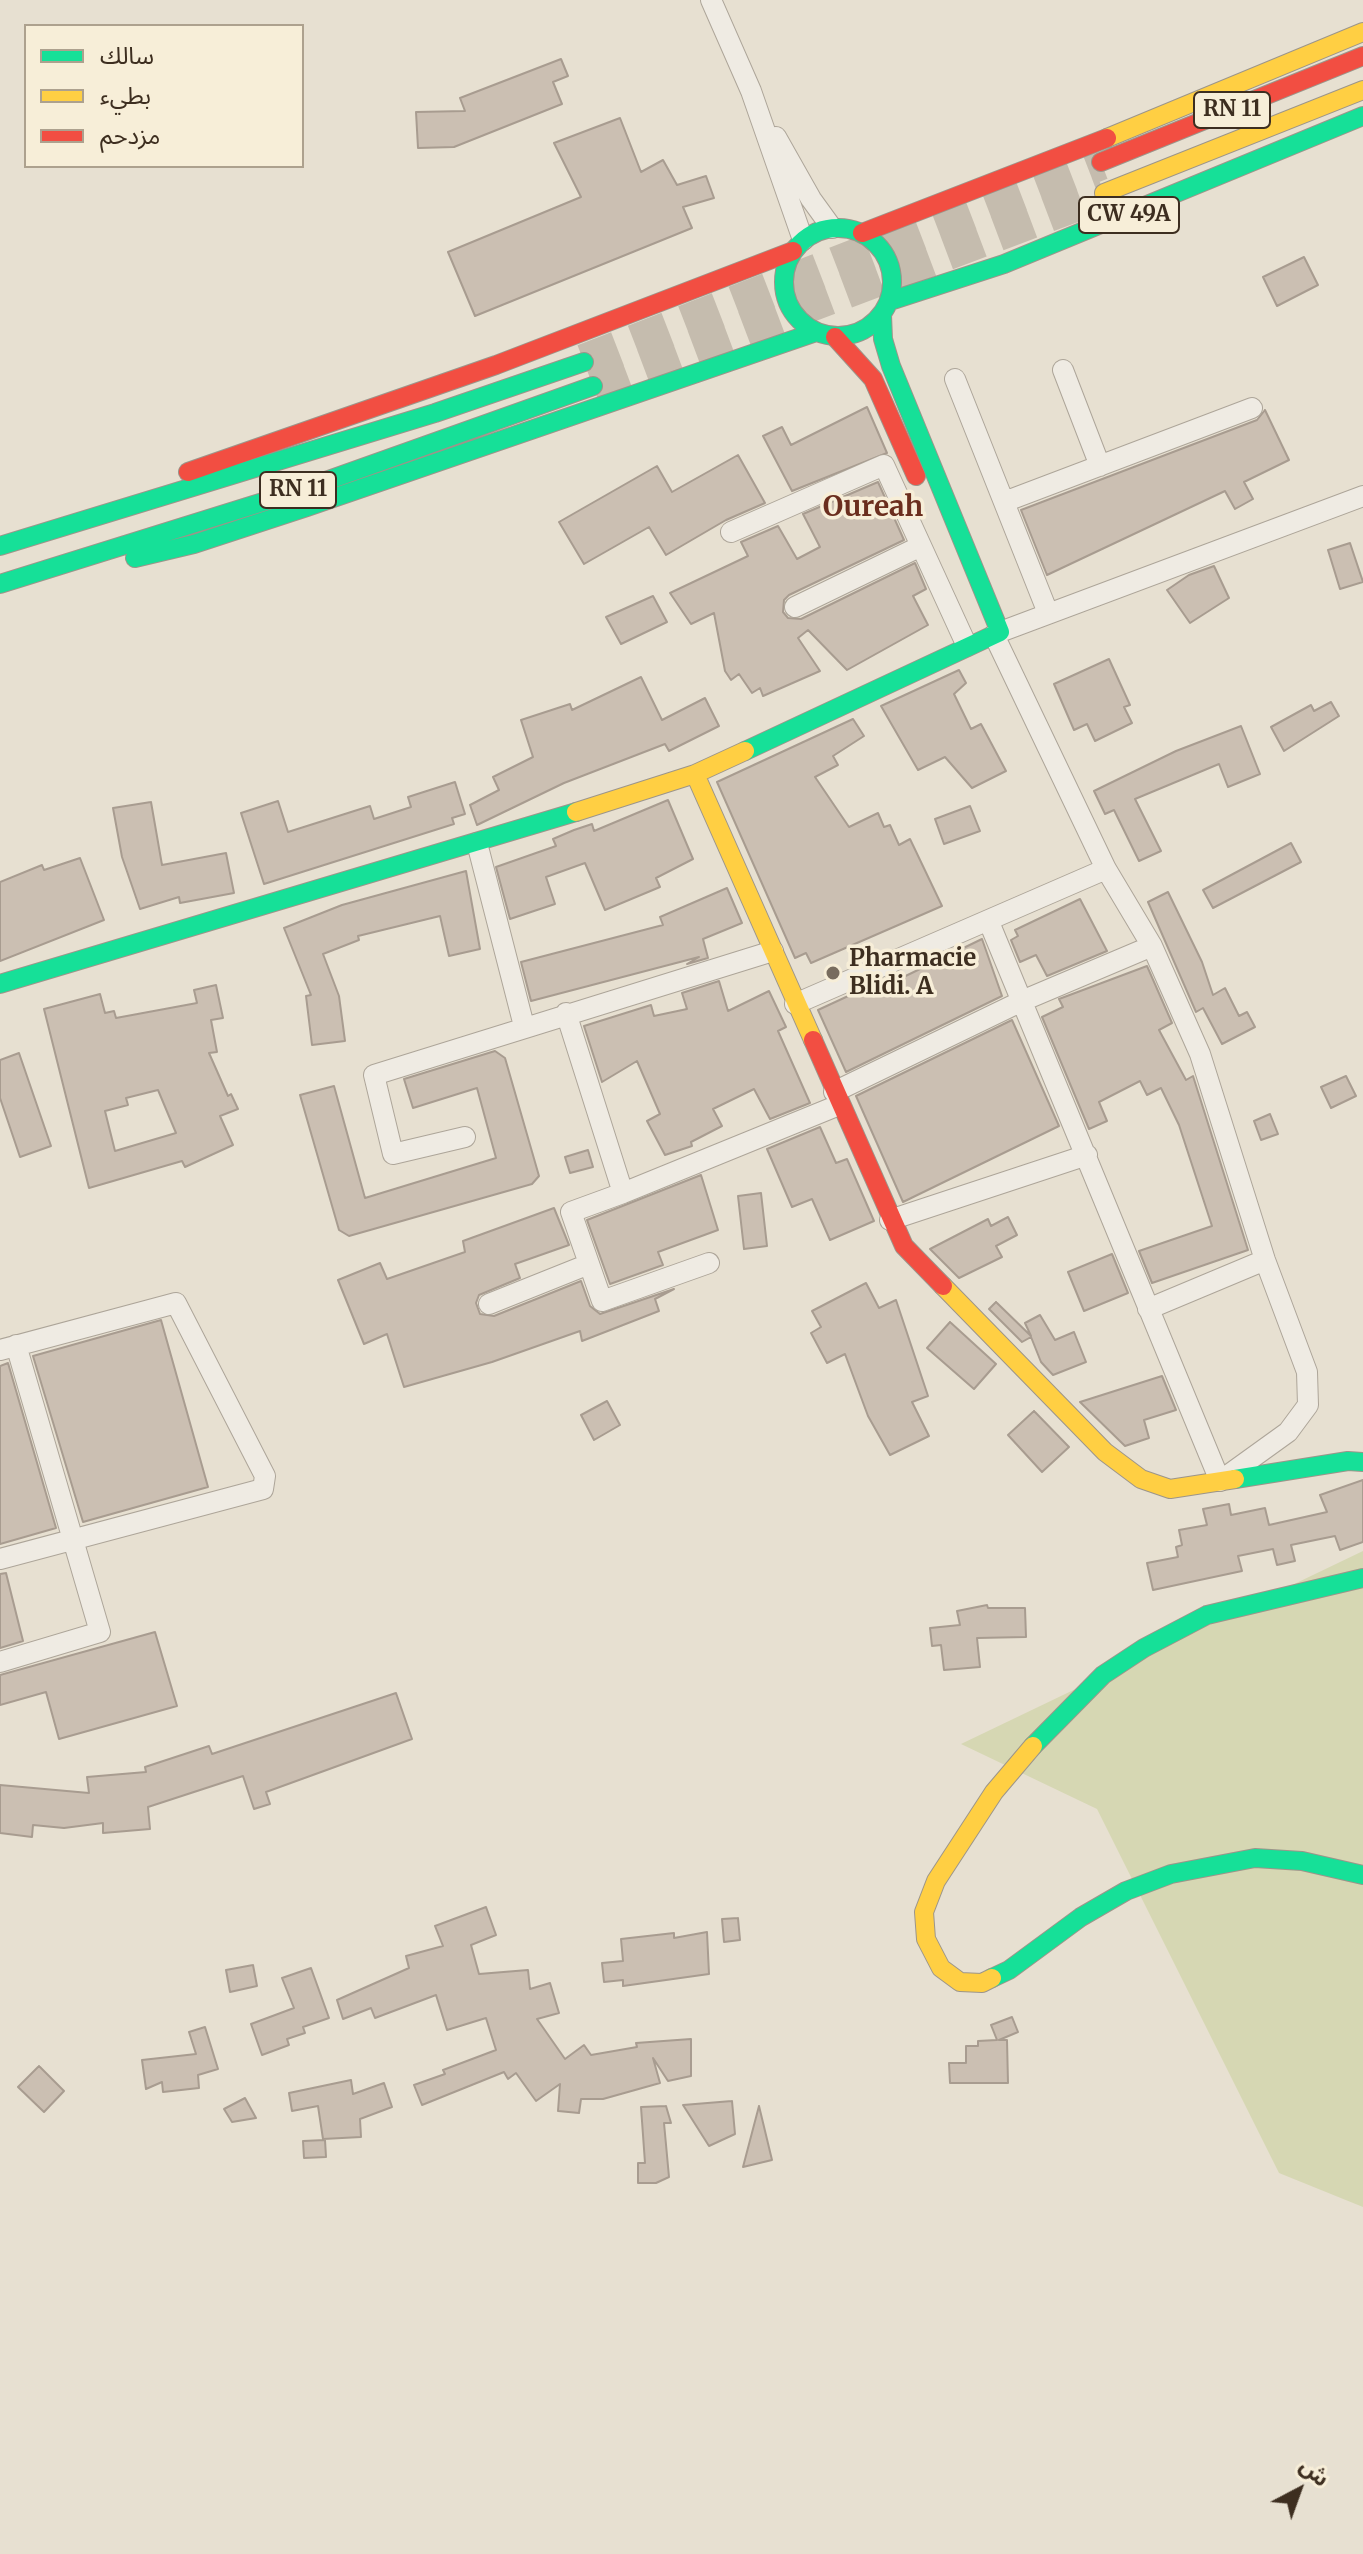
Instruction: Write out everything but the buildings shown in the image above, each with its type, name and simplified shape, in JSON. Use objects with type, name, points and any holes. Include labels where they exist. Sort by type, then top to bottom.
[{"type":"main road","points":[[0,544],[283,437],[496,365],[798,246],[832,228],[862,233],[1137,126],[1363,32]]},
{"type":"main road","name":"RN 11","points":[[1101,162],[1363,56]]},
{"type":"main road","name":"RN 11","points":[[1104,193],[1363,90]]},
{"type":"main road","name":"CW 49A","points":[[886,308],[992,269],[1363,116]]},
{"type":"main road","points":[[862,233],[885,255],[893,286],[886,308],[883,339],[987,638]]},
{"type":"main road","points":[[798,246],[784,276],[787,303],[804,325],[835,337],[861,331],[886,308]]},
{"type":"main road","points":[[0,590],[194,544],[816,332]]},
{"type":"main road","points":[[835,337],[865,367],[881,393],[987,638]]},
{"type":"main road","name":"RN 11","points":[[0,544],[435,413],[584,362]]},
{"type":"main road","name":"RN 11","points":[[0,584],[295,492],[593,386]]},
{"type":"main road","points":[[0,984],[477,843],[695,774],[987,638]]},
{"type":"main road","points":[[695,774],[904,1246],[1105,1452],[1141,1479],[1170,1489],[1348,1461],[1363,1462]]},
{"type":"main road","points":[[1363,1578],[1207,1615],[1144,1648],[1103,1675],[1047,1729],[994,1792],[936,1881],[924,1912],[926,1939],[941,1968],[960,1982],[982,1983],[1009,1970],[1081,1917],[1126,1891],[1171,1874],[1255,1858],[1302,1861],[1363,1875]]},
{"type":"street","points":[[711,0],[751,91],[799,179],[832,228]]},
{"type":"street","points":[[751,91],[798,246]]},
{"type":"street","points":[[1063,370],[1100,466]]},
{"type":"street","points":[[955,379],[1048,613]]},
{"type":"street","points":[[1004,502],[1252,408]]},
{"type":"street","points":[[731,532],[884,465],[921,546],[987,638],[1106,869],[1152,946],[1200,1054],[1265,1260],[1307,1372],[1308,1405],[1288,1432],[1220,1481],[989,922]]},
{"type":"street","points":[[987,638],[1363,496]]},
{"type":"street","points":[[795,607],[921,546]]},
{"type":"street","points":[[477,843],[524,1026]]},
{"type":"street","points":[[795,1004],[1106,869]]},
{"type":"street","points":[[709,1263],[602,1301],[571,1212],[623,1193],[837,1098],[1022,1001],[1152,946]]},
{"type":"street","points":[[465,1137],[393,1154],[374,1075],[773,951]]},
{"type":"street","points":[[566,1013],[623,1193]]},
{"type":"street","points":[[890,1220],[1087,1155]]},
{"type":"street","points":[[1148,1309],[1265,1260]]},
{"type":"street","points":[[489,1304],[589,1264]]},
{"type":"street","points":[[0,1559],[73,1540],[263,1489],[265,1476],[176,1303],[8,1348],[73,1540],[100,1632],[0,1662]]},
{"type":"green space","points":[[1363,1551],[1363,2207],[1279,2173],[1097,1809],[961,1744]]},
{"type":"tunnel","points":[[584,362],[1101,162]]},
{"type":"tunnel","points":[[593,386],[1104,193]]},
{"type":"traffic: fast","points":[[890,301],[1004,264],[1363,116]]},
{"type":"traffic: fast","points":[[838,228],[859,232],[876,244],[888,261],[892,282],[888,303],[876,320],[859,332],[838,336],[817,332],[800,320],[788,303],[784,282],[788,261],[800,244],[817,232],[838,228]]},
{"type":"traffic: fast","points":[[745,751],[1000,632],[891,366],[883,339],[882,315]]},
{"type":"traffic: fast","points":[[135,558],[194,544],[307,507],[816,332]]},
{"type":"traffic: fast","points":[[0,546],[435,413],[584,362]]},
{"type":"traffic: fast","points":[[0,584],[295,492],[593,386]]},
{"type":"traffic: fast","points":[[0,984],[576,812]]},
{"type":"traffic: fast","points":[[1235,1479],[1348,1461],[1363,1462]]},
{"type":"traffic: fast","points":[[1033,1746],[1103,1675],[1144,1648],[1207,1615],[1363,1578]]},
{"type":"traffic: fast","points":[[992,1978],[1009,1970],[1081,1917],[1126,1891],[1171,1874],[1255,1858],[1302,1861],[1363,1875]]},
{"type":"traffic: slow","points":[[1107,138],[1363,32]]},
{"type":"traffic: slow","points":[[1104,193],[1363,90]]},
{"type":"traffic: slow","points":[[745,751],[695,774],[813,1040]]},
{"type":"traffic: slow","points":[[576,812],[695,774]]},
{"type":"traffic: slow","points":[[943,1286],[1105,1452],[1141,1479],[1170,1489],[1235,1479]]},
{"type":"traffic: slow","points":[[992,1978],[982,1983],[960,1982],[941,1968],[926,1939],[924,1912],[936,1881],[994,1792],[1033,1746]]},
{"type":"traffic: jam","points":[[1101,162],[1363,56]]},
{"type":"traffic: jam","points":[[862,233],[1107,138]]},
{"type":"traffic: jam","points":[[188,472],[496,365],[793,251]]},
{"type":"traffic: jam","points":[[835,337],[873,379],[916,476]]},
{"type":"traffic: jam","points":[[813,1040],[904,1246],[943,1286]]},
{"type":"place","name":"Pharmacie Blidi. A","points":[[833,973]]},
{"type":"district","name":"Oureah","points":[[873,508]]}]
